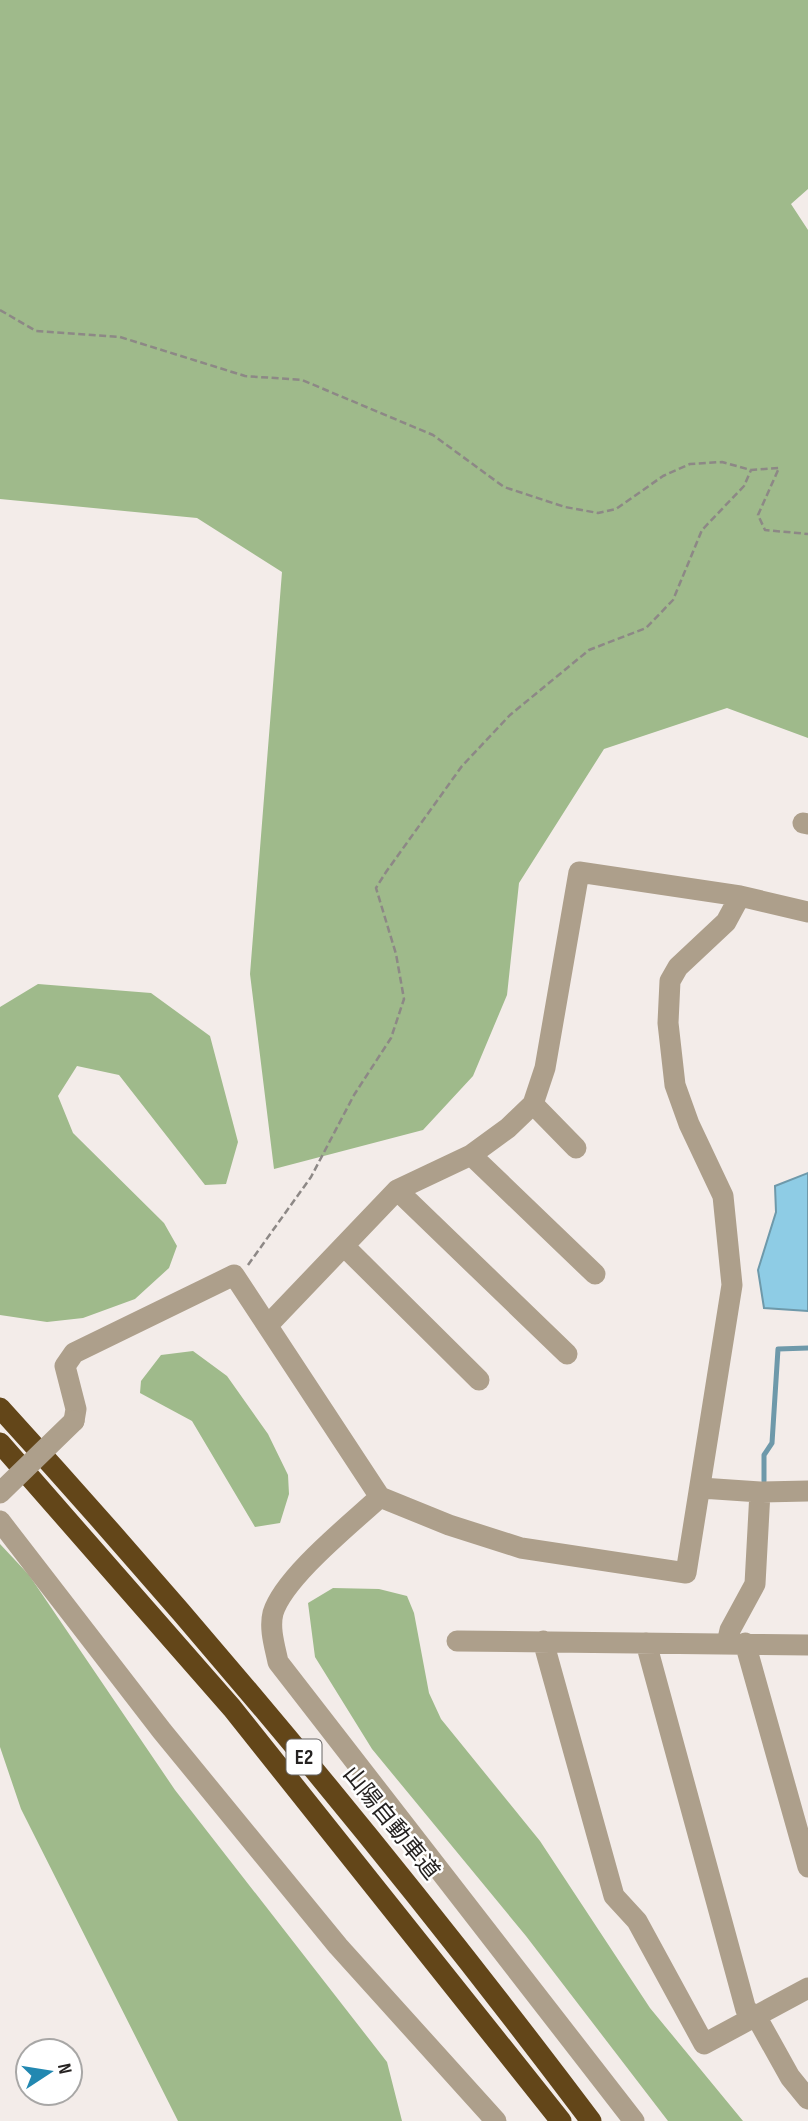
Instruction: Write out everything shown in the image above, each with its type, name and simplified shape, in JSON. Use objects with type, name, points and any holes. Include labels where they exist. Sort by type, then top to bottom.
[{"type":"highway","name":"山陽自動車道","points":[[0,1408],[251,1692],[390,1863],[591,2121]]},
{"type":"highway","name":"E2","points":[[0,1443],[232,1708],[561,2121]]},
{"type":"street","points":[[269,1324],[397,1190],[471,1156],[508,1128],[533,1104],[545,1068],[579,872],[740,896],[808,912]]},
{"type":"street","points":[[0,1493],[74,1421],[76,1409],[65,1366],[74,1353],[234,1275],[269,1324],[380,1497],[400,1507],[521,1548],[686,1573],[732,1285],[723,1196],[688,1124],[675,1085],[668,1023],[670,981],[678,967],[726,922],[740,896]]},
{"type":"street","points":[[533,1104],[576,1148]]},
{"type":"street","points":[[471,1156],[595,1274]]},
{"type":"street","points":[[397,1190],[567,1354]]},
{"type":"street","points":[[344,1246],[479,1380]]},
{"type":"street","points":[[701,1488],[760,1492],[808,1491]]},
{"type":"street","points":[[760,1492],[755,1584],[730,1630],[808,1867]]},
{"type":"street","points":[[380,1497],[286,1589],[273,1614],[272,1635],[278,1662],[635,2121]]},
{"type":"street","points":[[0,1521],[162,1731],[338,1946],[496,2121]]},
{"type":"street","points":[[457,1641],[808,1645]]},
{"type":"street","points":[[543,1641],[614,1896],[637,1921],[704,2044],[808,1988]]},
{"type":"street","points":[[646,1643],[746,2010],[756,2017],[790,2077],[808,2099]]},
{"type":"path","points":[[0,310],[36,331],[120,337],[245,376],[302,380],[433,435],[504,487],[565,507],[598,513],[616,509],[663,476],[690,464],[722,462],[751,470],[779,468],[758,515],[765,530],[808,534]]},
{"type":"path","points":[[234,1275],[248,1266],[312,1177],[354,1095],[391,1038],[404,999],[396,954],[376,888],[391,864],[462,766],[510,715],[589,650],[646,628],[673,600],[702,530],[744,486],[751,470]]},
{"type":"green space","points":[[0,0],[808,0],[808,189],[791,204],[808,230],[808,738],[727,708],[604,749],[519,883],[507,995],[473,1076],[423,1130],[274,1169],[250,974],[282,572],[197,518],[0,499]]},
{"type":"green space","points":[[38,984],[151,993],[210,1036],[238,1142],[226,1184],[205,1185],[119,1075],[77,1066],[58,1096],[73,1133],[164,1223],[177,1246],[169,1268],[135,1299],[83,1318],[47,1322],[0,1315],[0,1007]]},
{"type":"green space","points":[[193,1351],[227,1376],[268,1434],[288,1475],[289,1494],[280,1523],[255,1527],[192,1421],[140,1393],[141,1381],[161,1355]]},
{"type":"green space","points":[[0,1544],[29,1575],[175,1790],[387,2062],[402,2121],[178,2121],[21,1809],[0,1747]]},
{"type":"green space","points":[[333,1588],[379,1589],[407,1596],[414,1613],[429,1693],[441,1719],[540,1841],[650,2008],[743,2121],[668,2121],[526,1936],[372,1749],[315,1657],[308,1603]]},
{"type":"water","points":[[808,1173],[808,1311],[764,1308],[758,1270],[776,1212],[775,1186]]},
{"type":"waterway","points":[[764,1481],[764,1455],[772,1443],[778,1349],[808,1348]]}]
